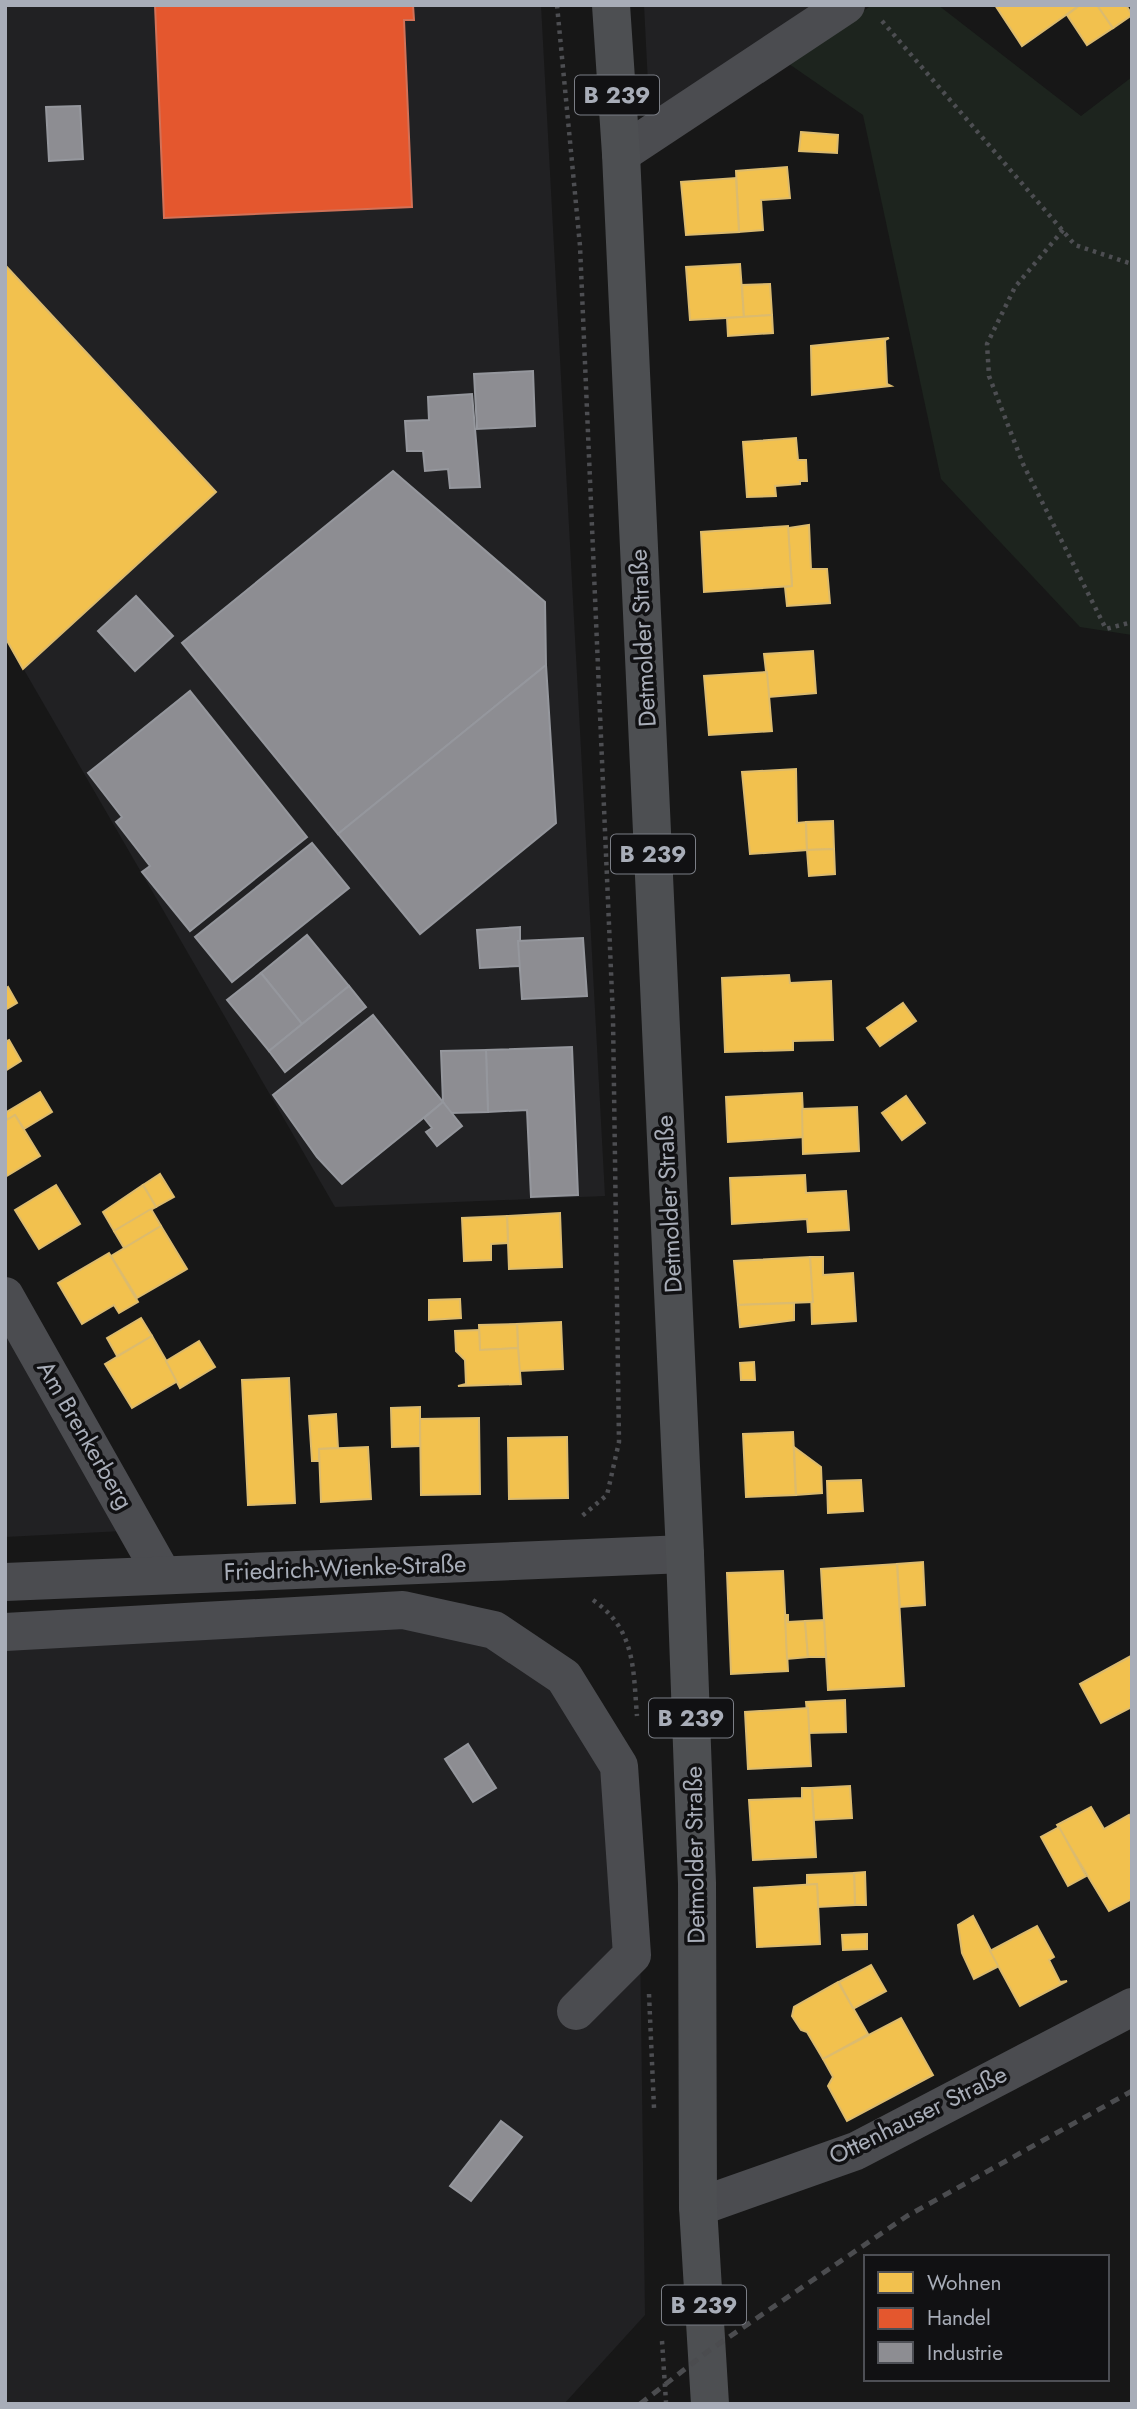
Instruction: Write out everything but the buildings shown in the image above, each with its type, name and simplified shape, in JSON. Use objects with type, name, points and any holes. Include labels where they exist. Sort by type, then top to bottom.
[{"type":"main road","name":"Detmolder Straße","points":[[611,5],[621,154],[685,1554],[697,1883],[698,2207],[710,2404]]},
{"type":"street","points":[[621,154],[862,10]]},
{"type":"street","name":"Am Brenkerberg","points":[[5,1296],[162,1574]]},
{"type":"street","name":"Friedrich-Wienke-Straße","points":[[5,1583],[162,1574],[685,1554]]},
{"type":"street","points":[[5,1633],[403,1611],[494,1630],[564,1677],[620,1766],[632,1955],[576,2011]]},
{"type":"street","name":"Ottenhauser Straße","points":[[698,2207],[856,2151],[1132,2007]]},
{"type":"path","points":[[557,5],[580,247],[613,1045],[619,1443],[607,1495],[578,1519],[587,1596],[611,1613],[631,1648],[637,1717]]},
{"type":"path","points":[[862,10],[1075,245],[1132,264]]},
{"type":"path","points":[[1063,230],[1015,287],[987,344],[989,376],[1023,464],[1106,629],[1132,622]]},
{"type":"path","points":[[649,1992],[654,2115]]},
{"type":"path","points":[[662,2331],[666,2404]]},
{"type":"shaded area","points":[[5,5],[541,5],[605,1196],[335,1207],[5,637]]},
{"type":"shaded area","points":[[644,5],[820,5],[650,123]]},
{"type":"shaded area","points":[[872,5],[938,5],[1081,116],[1132,77],[1132,635],[1080,627],[941,479],[863,115],[789,64]]},
{"type":"shaded area","points":[[5,1326],[123,1531],[5,1537]]},
{"type":"shaded area","points":[[464,1603],[541,1643],[638,1785],[645,2315],[564,2404],[5,2404],[5,1623]]},
{"type":"railway","points":[[640,2404],[707,2352],[907,2216],[1132,2091]]}]
